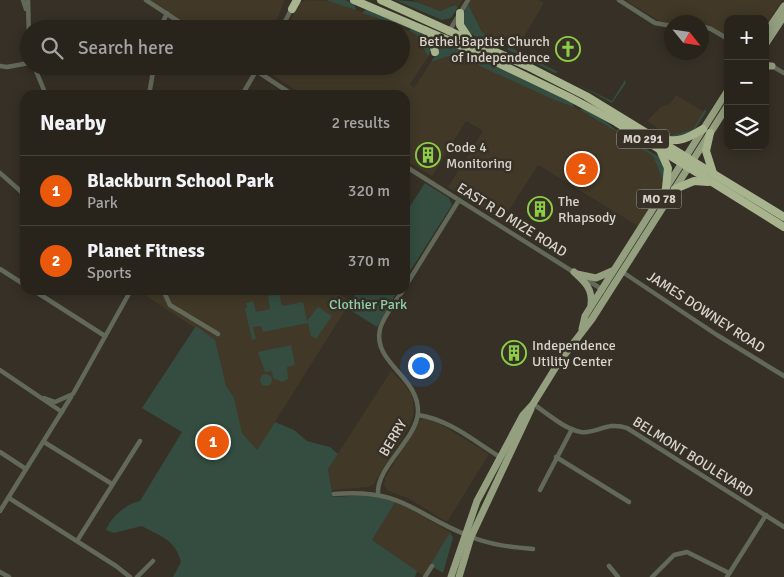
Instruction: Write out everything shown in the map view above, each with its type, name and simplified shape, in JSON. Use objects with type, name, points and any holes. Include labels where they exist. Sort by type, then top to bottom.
[{"type":"highway","points":[[290,0],[292,9]]},
{"type":"highway","points":[[292,9],[296,0]]},
{"type":"highway","name":"MO 291","points":[[354,0],[402,20]]},
{"type":"highway","name":"MO 291","points":[[381,0],[470,39],[586,96],[654,137],[712,182],[784,227]]},
{"type":"highway","points":[[460,13],[460,25],[470,39]]},
{"type":"highway","name":"MO 291","points":[[410,23],[569,97],[616,122],[660,150],[713,173],[784,217]]},
{"type":"highway","points":[[424,29],[432,40],[434,52]]},
{"type":"highway","points":[[654,137],[679,141],[706,131],[706,151],[713,173]]},
{"type":"highway","points":[[660,150],[668,168],[666,188]]},
{"type":"highway","points":[[675,189],[694,181],[712,182]]},
{"type":"main road","points":[[769,28],[784,6]]},
{"type":"main road","points":[[769,40],[784,16]]},
{"type":"main road","name":"MO 78","points":[[459,577],[477,501],[500,457],[523,416],[582,330],[592,319],[616,267],[666,188],[687,162],[724,97]]},
{"type":"main road","name":"MO 78","points":[[706,131],[724,110]]},
{"type":"main road","name":"MO 78","points":[[582,330],[585,316],[622,272],[675,189],[687,162]]},
{"type":"main road","points":[[576,273],[596,278],[602,277],[616,267]]},
{"type":"main road","points":[[576,273],[588,285],[591,292],[591,307]]},
{"type":"main road","name":"MO 78","points":[[451,577],[468,536],[533,404]]},
{"type":"street","points":[[23,0],[27,11]]},
{"type":"street","points":[[28,0],[28,20]]},
{"type":"street","points":[[146,0],[176,20]]},
{"type":"street","points":[[445,38],[468,0]]},
{"type":"street","points":[[619,0],[656,23],[664,24]]},
{"type":"street","points":[[286,20],[292,9]]},
{"type":"street","points":[[163,20],[166,13]]},
{"type":"street","points":[[709,28],[724,36]]},
{"type":"street","points":[[0,66],[7,68],[20,65]]},
{"type":"street","points":[[769,65],[784,72]]},
{"type":"street","points":[[38,75],[44,90]]},
{"type":"street","points":[[150,90],[152,75]]},
{"type":"street","points":[[245,90],[254,75]]},
{"type":"street","points":[[267,75],[287,90]]},
{"type":"street","name":"EAST R D MIZE ROAD","points":[[410,169],[605,291]]},
{"type":"street","points":[[0,173],[20,191]]},
{"type":"street","name":"BERRY","points":[[410,280],[460,200]]},
{"type":"street","name":"JAMES DOWNEY ROAD","points":[[616,267],[717,335],[784,376]]},
{"type":"street","points":[[0,269],[20,282]]},
{"type":"street","points":[[40,295],[106,336]]},
{"type":"street","points":[[0,511],[62,412],[128,295]]},
{"type":"street","points":[[165,295],[170,305],[218,334]]},
{"type":"street","name":"BERRY","points":[[378,494],[382,477],[413,428],[418,415],[418,402],[414,391],[386,357],[379,337],[382,323],[400,295]]},
{"type":"street","points":[[0,370],[62,412]]},
{"type":"street","points":[[44,398],[55,402],[72,394]]},
{"type":"street","points":[[533,404],[572,428],[540,490]]},
{"type":"street","points":[[418,415],[434,417],[448,424],[500,457]]},
{"type":"street","name":"BELMONT BOULEVARD","points":[[572,428],[581,432],[612,425],[627,428],[784,527]]},
{"type":"street","points":[[76,541],[140,441]]},
{"type":"street","points":[[44,442],[112,484]]},
{"type":"street","points":[[0,452],[26,469]]},
{"type":"street","points":[[556,457],[629,502]]},
{"type":"street","points":[[334,494],[357,492],[378,494],[409,504],[468,536],[497,545],[533,550]]},
{"type":"street","points":[[9,498],[130,577]]},
{"type":"street","points":[[652,577],[674,556],[687,552],[728,575],[766,515]]},
{"type":"street","points":[[137,577],[153,561]]},
{"type":"street","points":[[425,577],[432,566]]},
{"type":"street","points":[[608,566],[618,577]]},
{"type":"street","points":[[0,572],[9,577]]},
{"type":"shaded area","points":[[150,0],[285,0],[277,20],[181,20]]},
{"type":"shaded area","points":[[306,0],[334,1],[381,20],[290,20],[299,3]]},
{"type":"shaded area","points":[[413,0],[463,0],[458,7],[455,5],[440,11]]},
{"type":"shaded area","points":[[470,0],[539,0],[544,3],[516,50],[482,32],[468,4]]},
{"type":"shaded area","points":[[625,0],[782,0],[769,21],[769,15],[724,15],[724,35],[709,26],[709,15],[664,15],[664,24]]},
{"type":"shaded area","points":[[410,32],[416,34],[428,57],[410,84],[414,88],[431,62],[456,54],[554,100],[572,106],[610,128],[653,156],[664,183],[638,226],[538,165],[502,221],[448,187],[483,131],[466,121],[432,176],[410,163],[410,90],[295,90],[273,75],[410,75]]},
{"type":"shaded area","points":[[676,95],[704,112],[693,129],[670,136],[647,121],[661,107],[670,104]]},
{"type":"shaded area","points":[[145,295],[341,295],[351,301],[196,547],[135,511],[182,432],[142,408],[195,328]]},
{"type":"shaded area","points":[[391,371],[406,386],[413,398],[414,413],[410,425],[374,484],[368,487],[332,490],[328,469]]},
{"type":"shaded area","points":[[424,417],[437,422],[489,454],[447,522],[408,498],[388,491],[384,485],[385,478],[420,420]]},
{"type":"shaded area","points":[[396,501],[450,532],[423,576],[371,540]]},
{"type":"green space","points":[[326,0],[345,0],[354,4],[356,10]]},
{"type":"green space","points":[[395,0],[417,2],[440,11],[455,5],[458,7],[451,18],[442,20]]},
{"type":"green space","points":[[468,4],[482,32],[501,43],[499,45],[483,40],[465,27],[463,20]]},
{"type":"green space","points":[[366,9],[394,20],[382,20],[362,13]]},
{"type":"green space","points":[[411,28],[428,37],[431,49],[428,57],[416,34],[410,31]]},
{"type":"green space","points":[[449,44],[476,58],[473,62],[456,54],[431,62],[441,47]]},
{"type":"green space","points":[[508,46],[558,72],[555,73],[508,50]]},
{"type":"green space","points":[[482,60],[573,103],[574,107],[554,100],[478,65]]},
{"type":"green space","points":[[625,80],[626,83],[612,103],[577,84],[612,101]]},
{"type":"green space","points":[[583,108],[605,121],[622,135],[580,110]]},
{"type":"green space","points":[[705,109],[706,112],[695,129],[683,138],[668,136],[658,128],[670,136],[693,129]]},
{"type":"green space","points":[[628,138],[661,158],[665,164],[664,183],[653,156],[627,140]]},
{"type":"green space","name":"Clothier Park","points":[[425,183],[449,198],[452,205],[410,271],[410,206]]},
{"type":"green space","points":[[279,295],[282,306],[303,302],[307,321],[318,307],[332,316],[316,339],[311,336],[308,323],[263,332],[261,326],[253,327],[256,339],[252,340],[245,309],[247,308],[246,303],[253,301],[256,312],[270,309],[268,296]]},
{"type":"green space","name":"Clothier Park","points":[[355,295],[395,295],[377,327],[347,308]]},
{"type":"green space","points":[[196,326],[215,340],[226,386],[234,398],[242,433],[257,450],[275,422],[294,430],[307,441],[330,447],[338,454],[328,469],[333,497],[368,495],[396,501],[372,540],[417,571],[415,577],[173,577],[181,562],[171,543],[142,526],[114,533],[106,530],[111,521],[120,512],[135,502],[140,501],[182,432],[142,408]]},
{"type":"green space","points":[[291,345],[295,365],[287,367],[288,379],[282,382],[273,378],[272,371],[265,372],[258,352]]},
{"type":"green space","points":[[264,374],[268,374],[272,380],[268,386],[264,386],[260,382],[260,378]]},
{"type":"green space","points":[[450,532],[453,538],[443,573],[430,565]]},
{"type":"place","name":"Bethel Baptist Church of Independence","points":[[568,49]]},
{"type":"place","name":"Code 4 Monitoring","points":[[428,155]]},
{"type":"place","name":"Planet Fitness","points":[[582,169]]},
{"type":"place","name":"The Rhapsody","points":[[540,209]]},
{"type":"place","name":"Independence Utility Center","points":[[514,353]]},
{"type":"place","name":"Blackburn School Park","points":[[213,442]]}]
